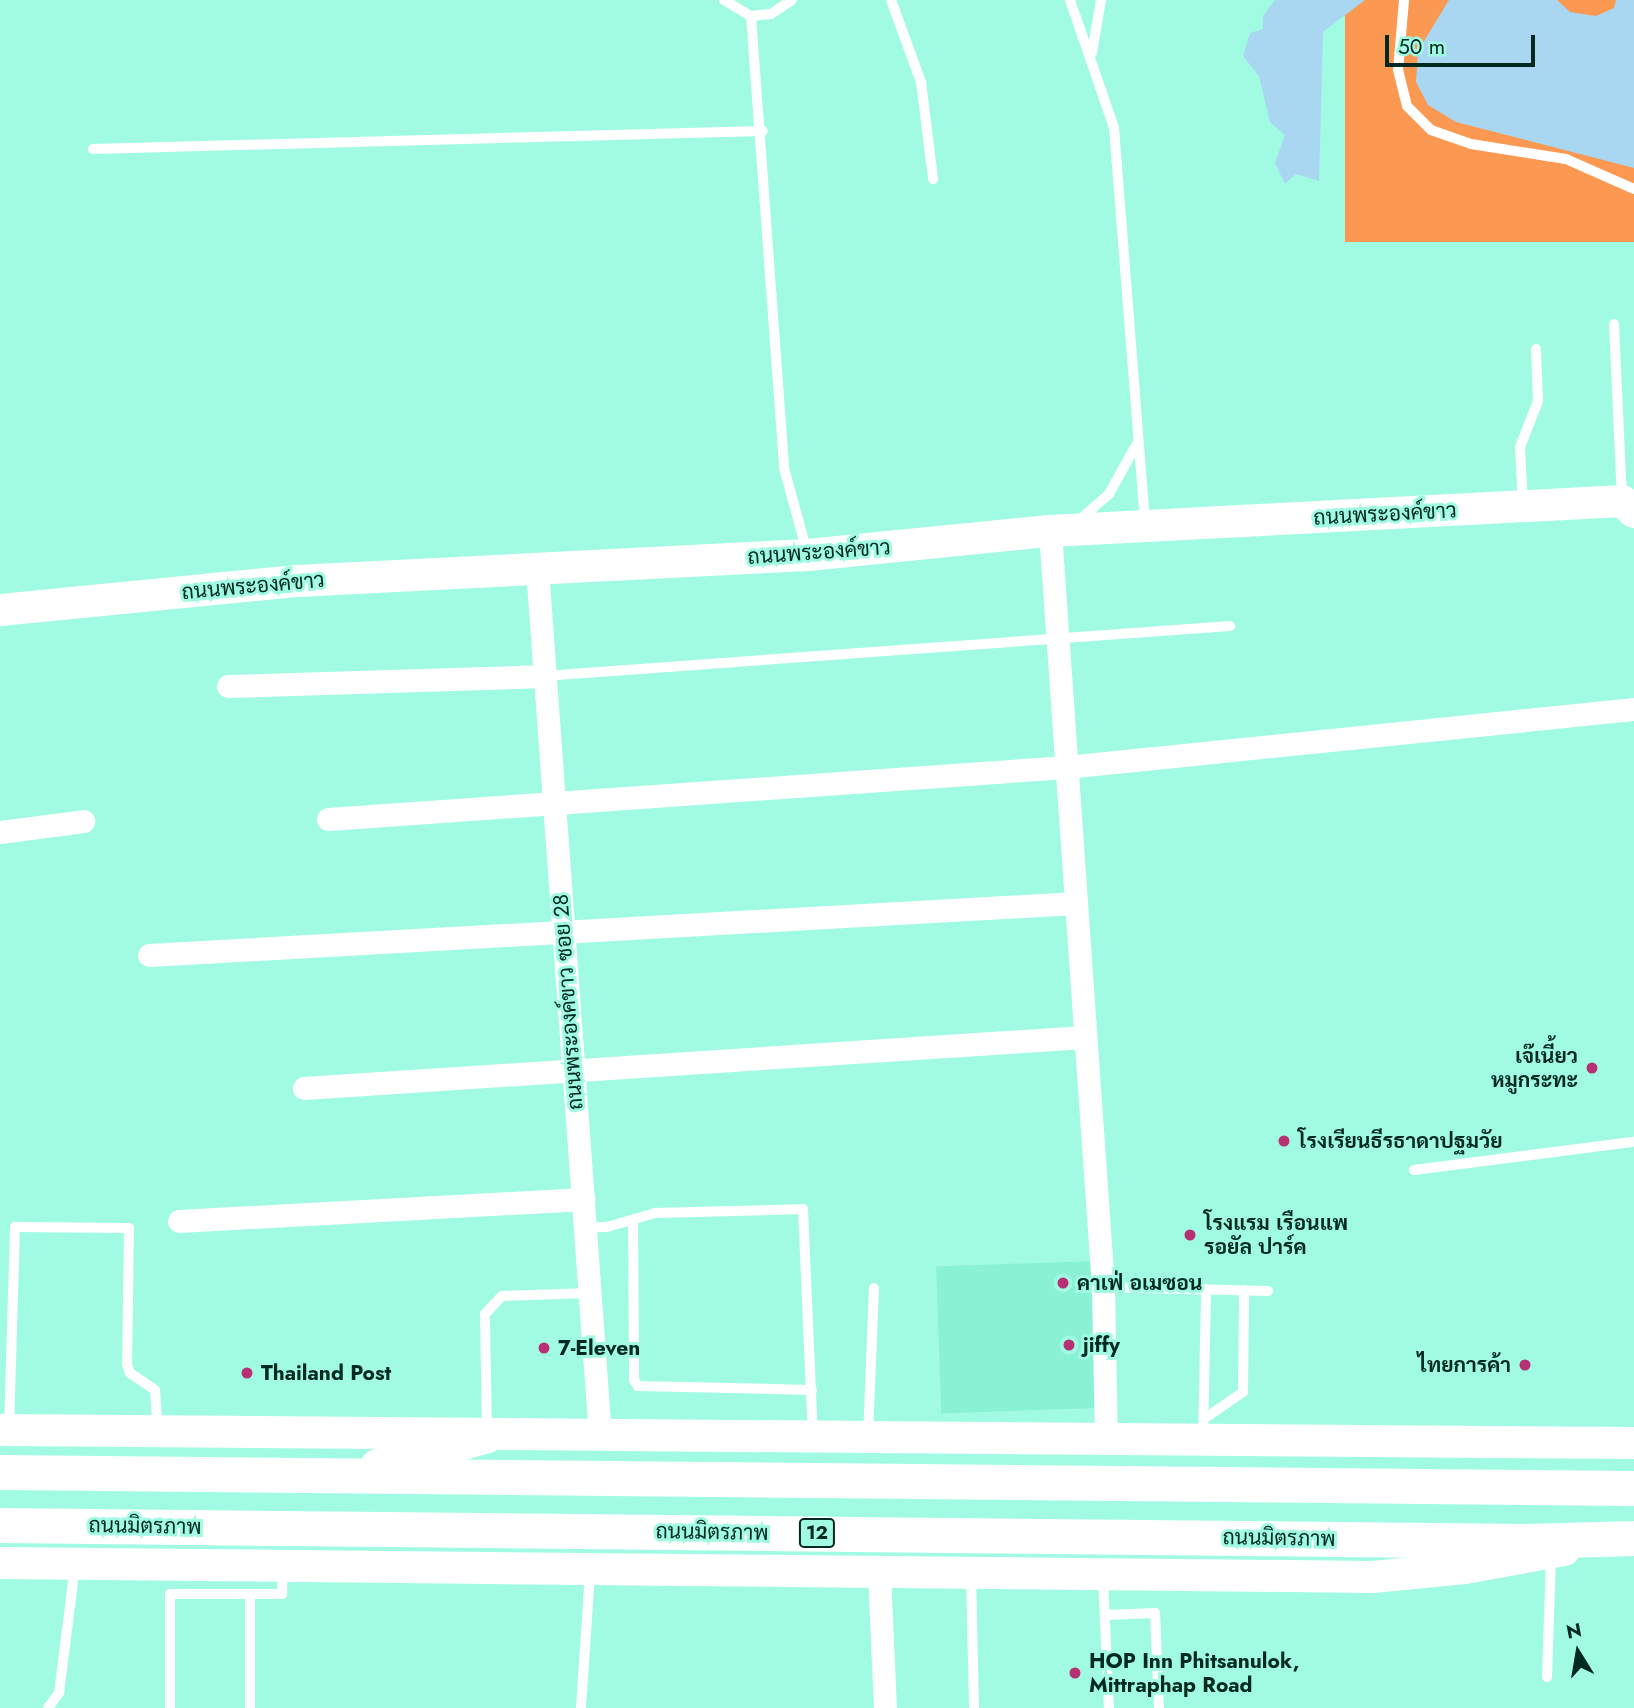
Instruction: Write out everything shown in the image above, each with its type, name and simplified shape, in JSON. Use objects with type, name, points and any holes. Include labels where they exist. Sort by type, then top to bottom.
[{"type":"main road","name":"ถนนพระองค์ขาว","points":[[0,610],[298,581],[808,555],[1059,531],[1523,507],[1628,507]]},
{"type":"main road","points":[[5,1430],[1106,1441],[1204,1430],[1634,1443]]},
{"type":"main road","points":[[1204,1430],[1293,1486]]},
{"type":"main road","points":[[340,1476],[487,1435]]},
{"type":"main road","points":[[0,1472],[1634,1488]]},
{"type":"main road","points":[[126,1526],[127,1474]]},
{"type":"main road","name":"ถนนมิตรภาพ","points":[[0,1525],[1618,1539]]},
{"type":"main road","points":[[443,1529],[591,1569]]},
{"type":"main road","points":[[0,1563],[1373,1577],[1551,1554],[1618,1539]]},
{"type":"street","points":[[1059,531],[1056,641],[1103,1287],[1106,1441]]},
{"type":"street","name":"ถนนพระองค์ขาว ซอย 28","points":[[537,568],[600,1436]]},
{"type":"street","points":[[228,686],[544,676]]},
{"type":"street","points":[[328,819],[1066,767],[1634,709]]},
{"type":"street","points":[[0,832],[83,821]]},
{"type":"street","points":[[149,955],[1076,903]]},
{"type":"street","points":[[304,1088],[1085,1037]]},
{"type":"street","points":[[178,1222],[583,1199]]},
{"type":"street","points":[[879,1572],[885,1708]]},
{"type":"lane","points":[[724,0],[751,16],[771,14],[792,0]]},
{"type":"lane","points":[[891,0],[921,82],[933,179]]},
{"type":"lane","points":[[1070,0],[1072,18],[1091,53],[1114,128],[1136,445],[1146,527]]},
{"type":"lane","points":[[1091,53],[1101,0]]},
{"type":"lane","points":[[1404,0],[1398,70],[1407,106],[1431,130],[1471,144],[1566,159],[1634,189]]},
{"type":"lane","points":[[751,16],[763,131],[784,468],[808,555]]},
{"type":"lane","points":[[93,149],[763,131]]},
{"type":"lane","points":[[1615,324],[1628,507]]},
{"type":"lane","points":[[1523,507],[1520,447],[1538,401],[1536,349]]},
{"type":"lane","points":[[1059,531],[1109,494],[1136,445]]},
{"type":"lane","points":[[544,676],[1056,641],[1230,626]]},
{"type":"lane","points":[[1413,1170],[1634,1142]]},
{"type":"lane","points":[[585,1228],[634,1220],[655,1213],[803,1209],[813,1438]]},
{"type":"lane","points":[[634,1220],[634,1380],[638,1386],[811,1390]]},
{"type":"lane","points":[[5,1430],[15,1227],[129,1228],[127,1364],[130,1373],[155,1390],[158,1432]]},
{"type":"lane","points":[[1103,1287],[1268,1291]]},
{"type":"lane","points":[[868,1438],[874,1288]]},
{"type":"lane","points":[[1204,1430],[1206,1289]]},
{"type":"lane","points":[[1204,1430],[1242,1392],[1244,1290]]},
{"type":"lane","points":[[487,1435],[485,1314],[502,1296],[590,1293]]},
{"type":"lane","points":[[1546,1677],[1551,1554]]},
{"type":"lane","points":[[48,1708],[60,1693],[75,1564]]},
{"type":"lane","points":[[170,1708],[170,1594],[282,1594],[283,1566]]},
{"type":"lane","points":[[581,1708],[591,1569]]},
{"type":"lane","points":[[971,1573],[974,1708]]},
{"type":"lane","points":[[1103,1574],[1109,1708]]},
{"type":"lane","points":[[250,1594],[250,1708]]},
{"type":"lane","points":[[1105,1615],[1155,1613],[1159,1708]]},
{"type":"shaded area","points":[[1345,0],[1634,0],[1634,242],[1345,242]]},
{"type":"shaded area","points":[[1093,1261],[1098,1408],[941,1413],[936,1266]]},
{"type":"water","points":[[1275,0],[1365,0],[1323,32],[1319,181],[1296,174],[1285,184],[1275,163],[1285,135],[1270,122],[1259,76],[1243,56],[1250,33],[1263,29],[1263,16]]},
{"type":"water","points":[[1449,0],[1557,0],[1570,12],[1596,16],[1614,8],[1616,0],[1634,0],[1634,168],[1456,122],[1428,105],[1416,82],[1418,51]]},
{"type":"place","name":"เจ๊เนี้ยว หมูกระทะ","points":[[1592,1068]]},
{"type":"place","name":"โรงเรียนธีรธาดาปฐมวัย","points":[[1284,1141]]},
{"type":"place","name":"โรงแรม เรือนแพ รอยัล ปาร์ค","points":[[1190,1235]]},
{"type":"place","name":"คาเฟ่ อเมซอน","points":[[1063,1283]]},
{"type":"place","name":"jiffy","points":[[1069,1345]]},
{"type":"place","name":"7-Eleven","points":[[544,1348]]},
{"type":"place","name":"ไทยการค้า","points":[[1525,1365]]},
{"type":"place","name":"Thailand Post","points":[[247,1373]]},
{"type":"place","name":"HOP Inn Phitsanulok, Mittraphap Road","points":[[1075,1673]]}]
